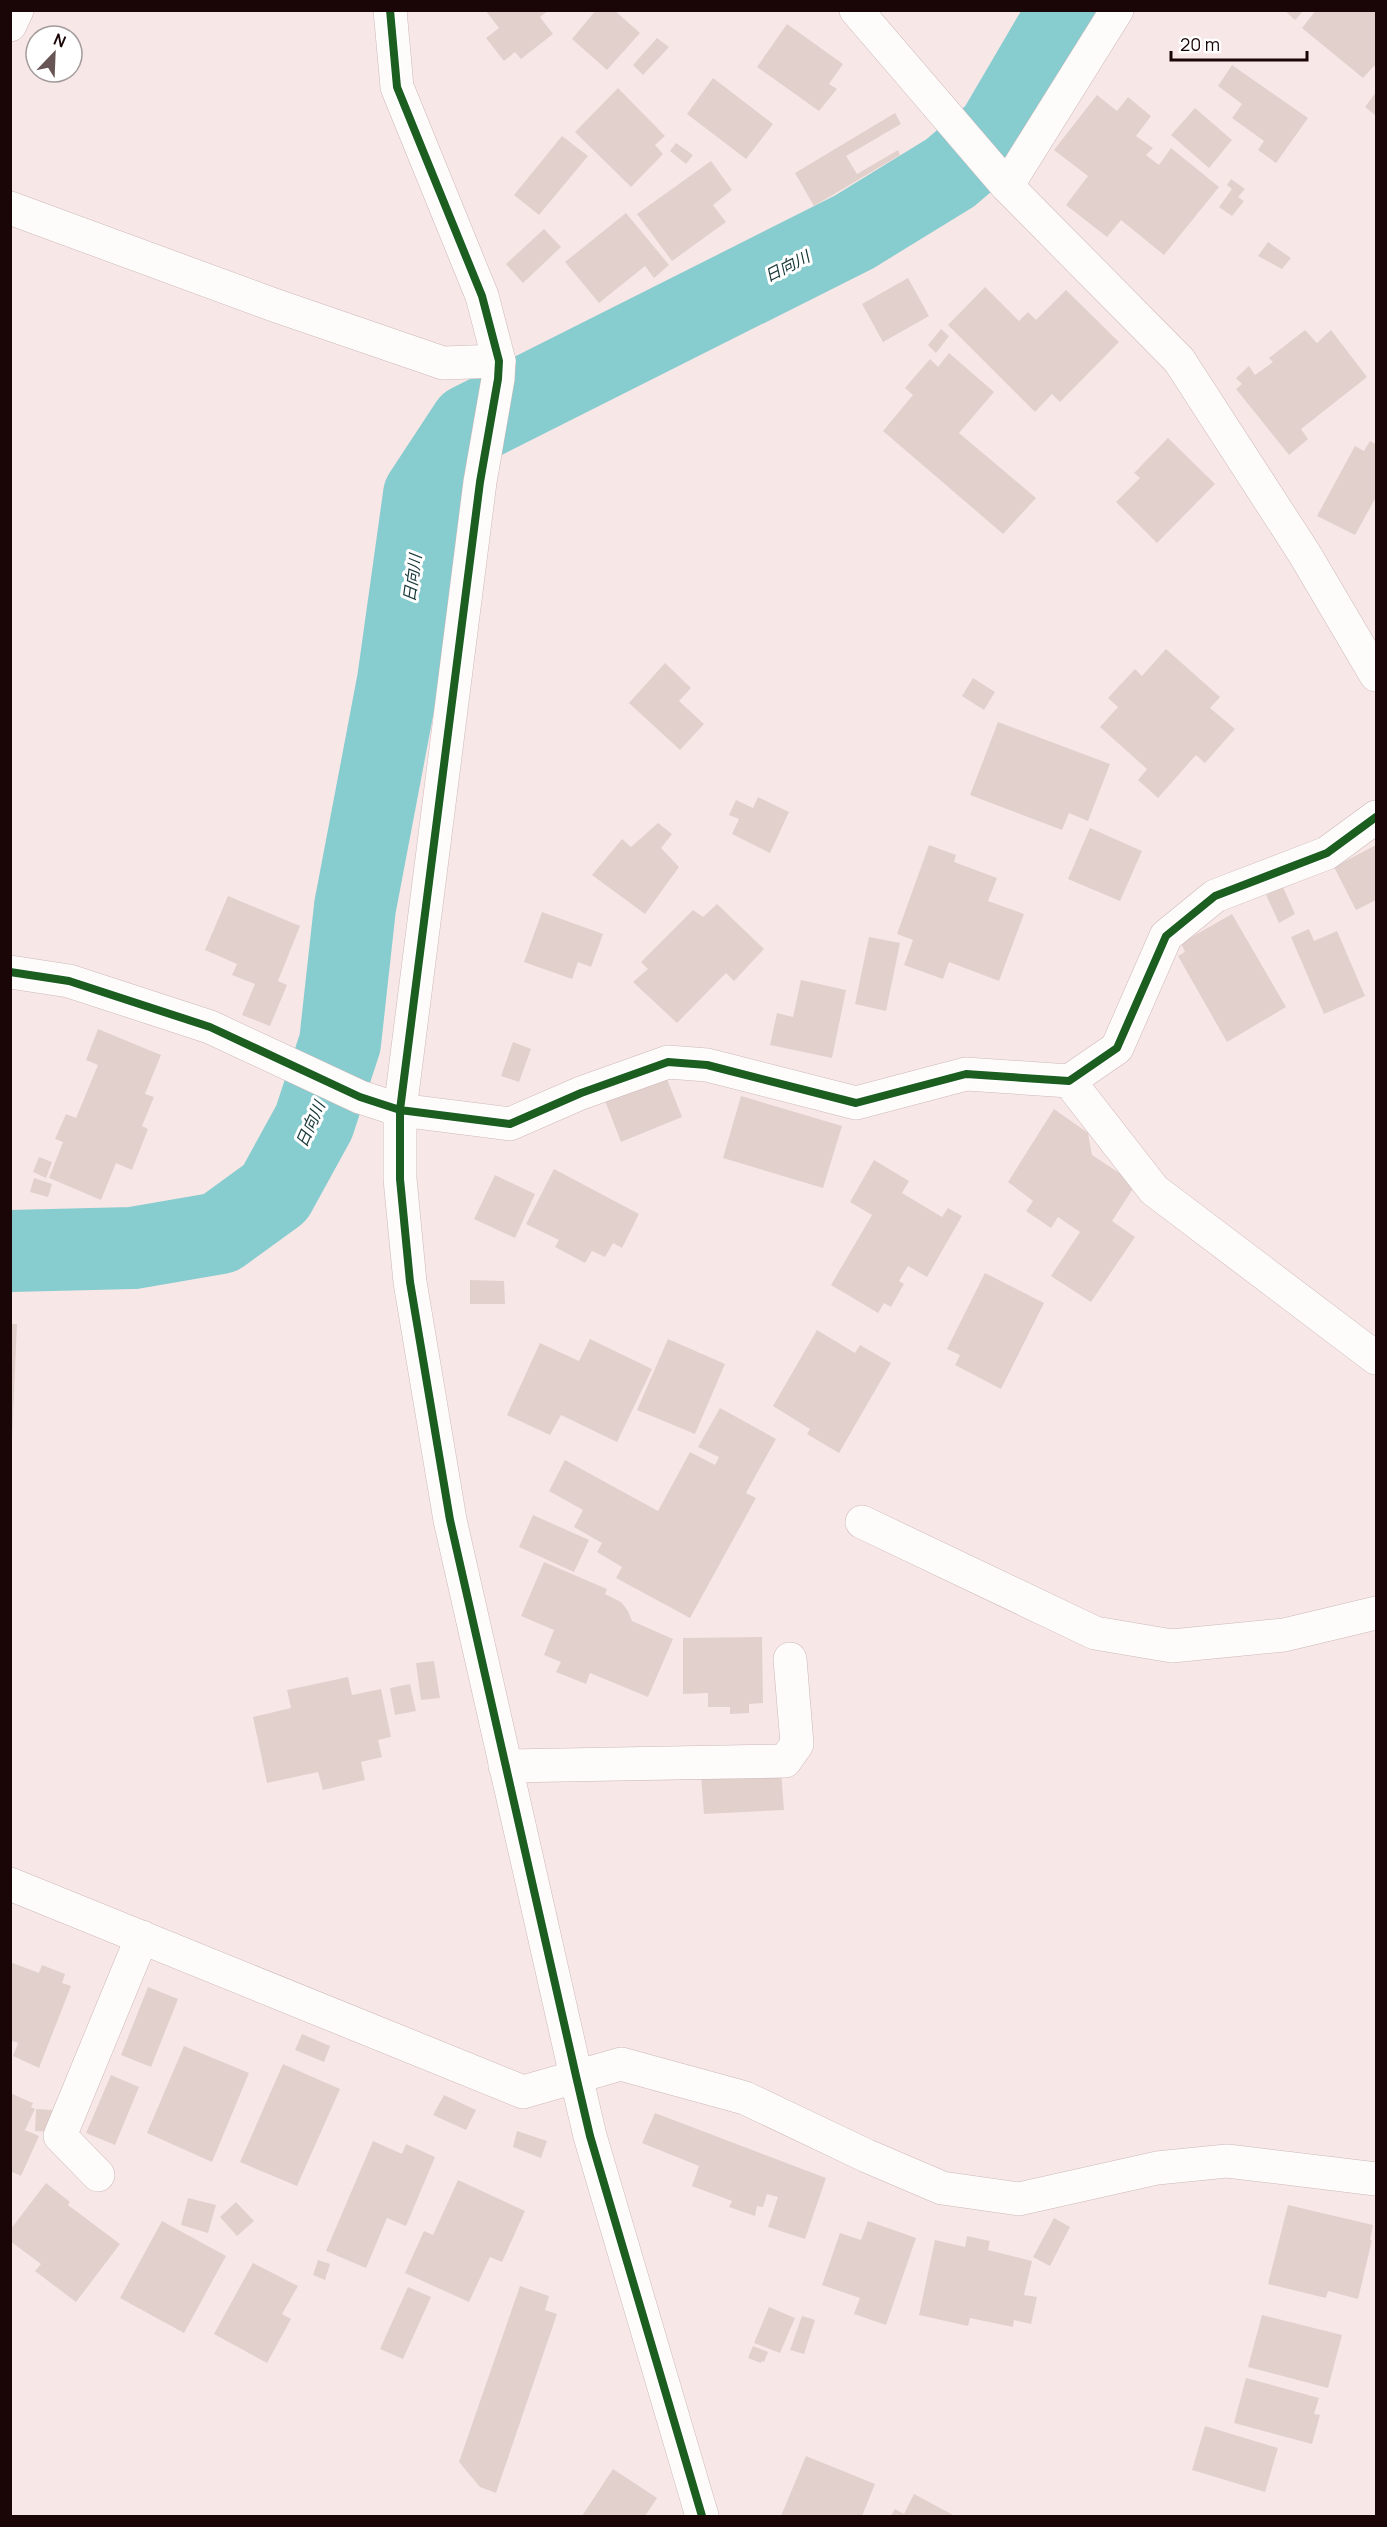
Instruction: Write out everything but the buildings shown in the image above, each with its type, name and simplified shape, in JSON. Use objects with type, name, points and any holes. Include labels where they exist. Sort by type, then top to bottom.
[{"type":"street","points":[[10,25],[17,10]]},
{"type":"street","points":[[390,10],[397,87],[482,296],[499,370],[480,482],[400,1110],[400,1179],[412,1293],[450,1520],[590,2136],[702,2517]]},
{"type":"street","points":[[856,10],[1007,186],[1179,360],[1304,553],[1377,675]]},
{"type":"street","points":[[1007,186],[1117,10]]},
{"type":"street","points":[[10,208],[263,301],[443,363],[499,370]]},
{"type":"street","points":[[10,972],[69,981],[210,1028],[360,1097],[400,1110],[510,1124],[581,1093],[668,1062],[707,1065],[856,1103],[966,1074],[1069,1081],[1117,1048],[1166,936],[1215,896],[1327,853],[1377,817]]},
{"type":"street","points":[[1069,1081],[1154,1190],[1377,1358]]},
{"type":"street","points":[[862,1522],[1095,1632],[1172,1646],[1284,1635],[1377,1613]]},
{"type":"street","points":[[506,1766],[785,1761],[796,1744],[790,1659]]},
{"type":"street","points":[[10,1884],[523,2092],[621,2064],[745,2098],[867,2156],[942,2188],[1019,2199],[1157,2168],[1227,2161],[1377,2179]]},
{"type":"street","points":[[98,2175],[60,2136],[142,1937]]},
{"type":"waterway","name":"日向川","points":[[10,1251],[133,1248],[220,1233],[275,1193],[314,1122],[340,1043],[355,907],[398,681],[424,495],[470,425],[854,232],[950,173],[997,133],[1069,10]]},
{"type":"cycle path","points":[[390,10],[397,87],[482,296],[499,361],[498,379],[480,482],[400,1110],[400,1179],[410,1282],[450,1520],[590,2136],[702,2516]]},
{"type":"cycle path","points":[[10,972],[69,981],[210,1027],[360,1097],[400,1110],[510,1124],[581,1093],[668,1062],[707,1065],[856,1103],[966,1074],[1069,1081],[1117,1048],[1166,936],[1215,896],[1327,853],[1376,817]]}]
